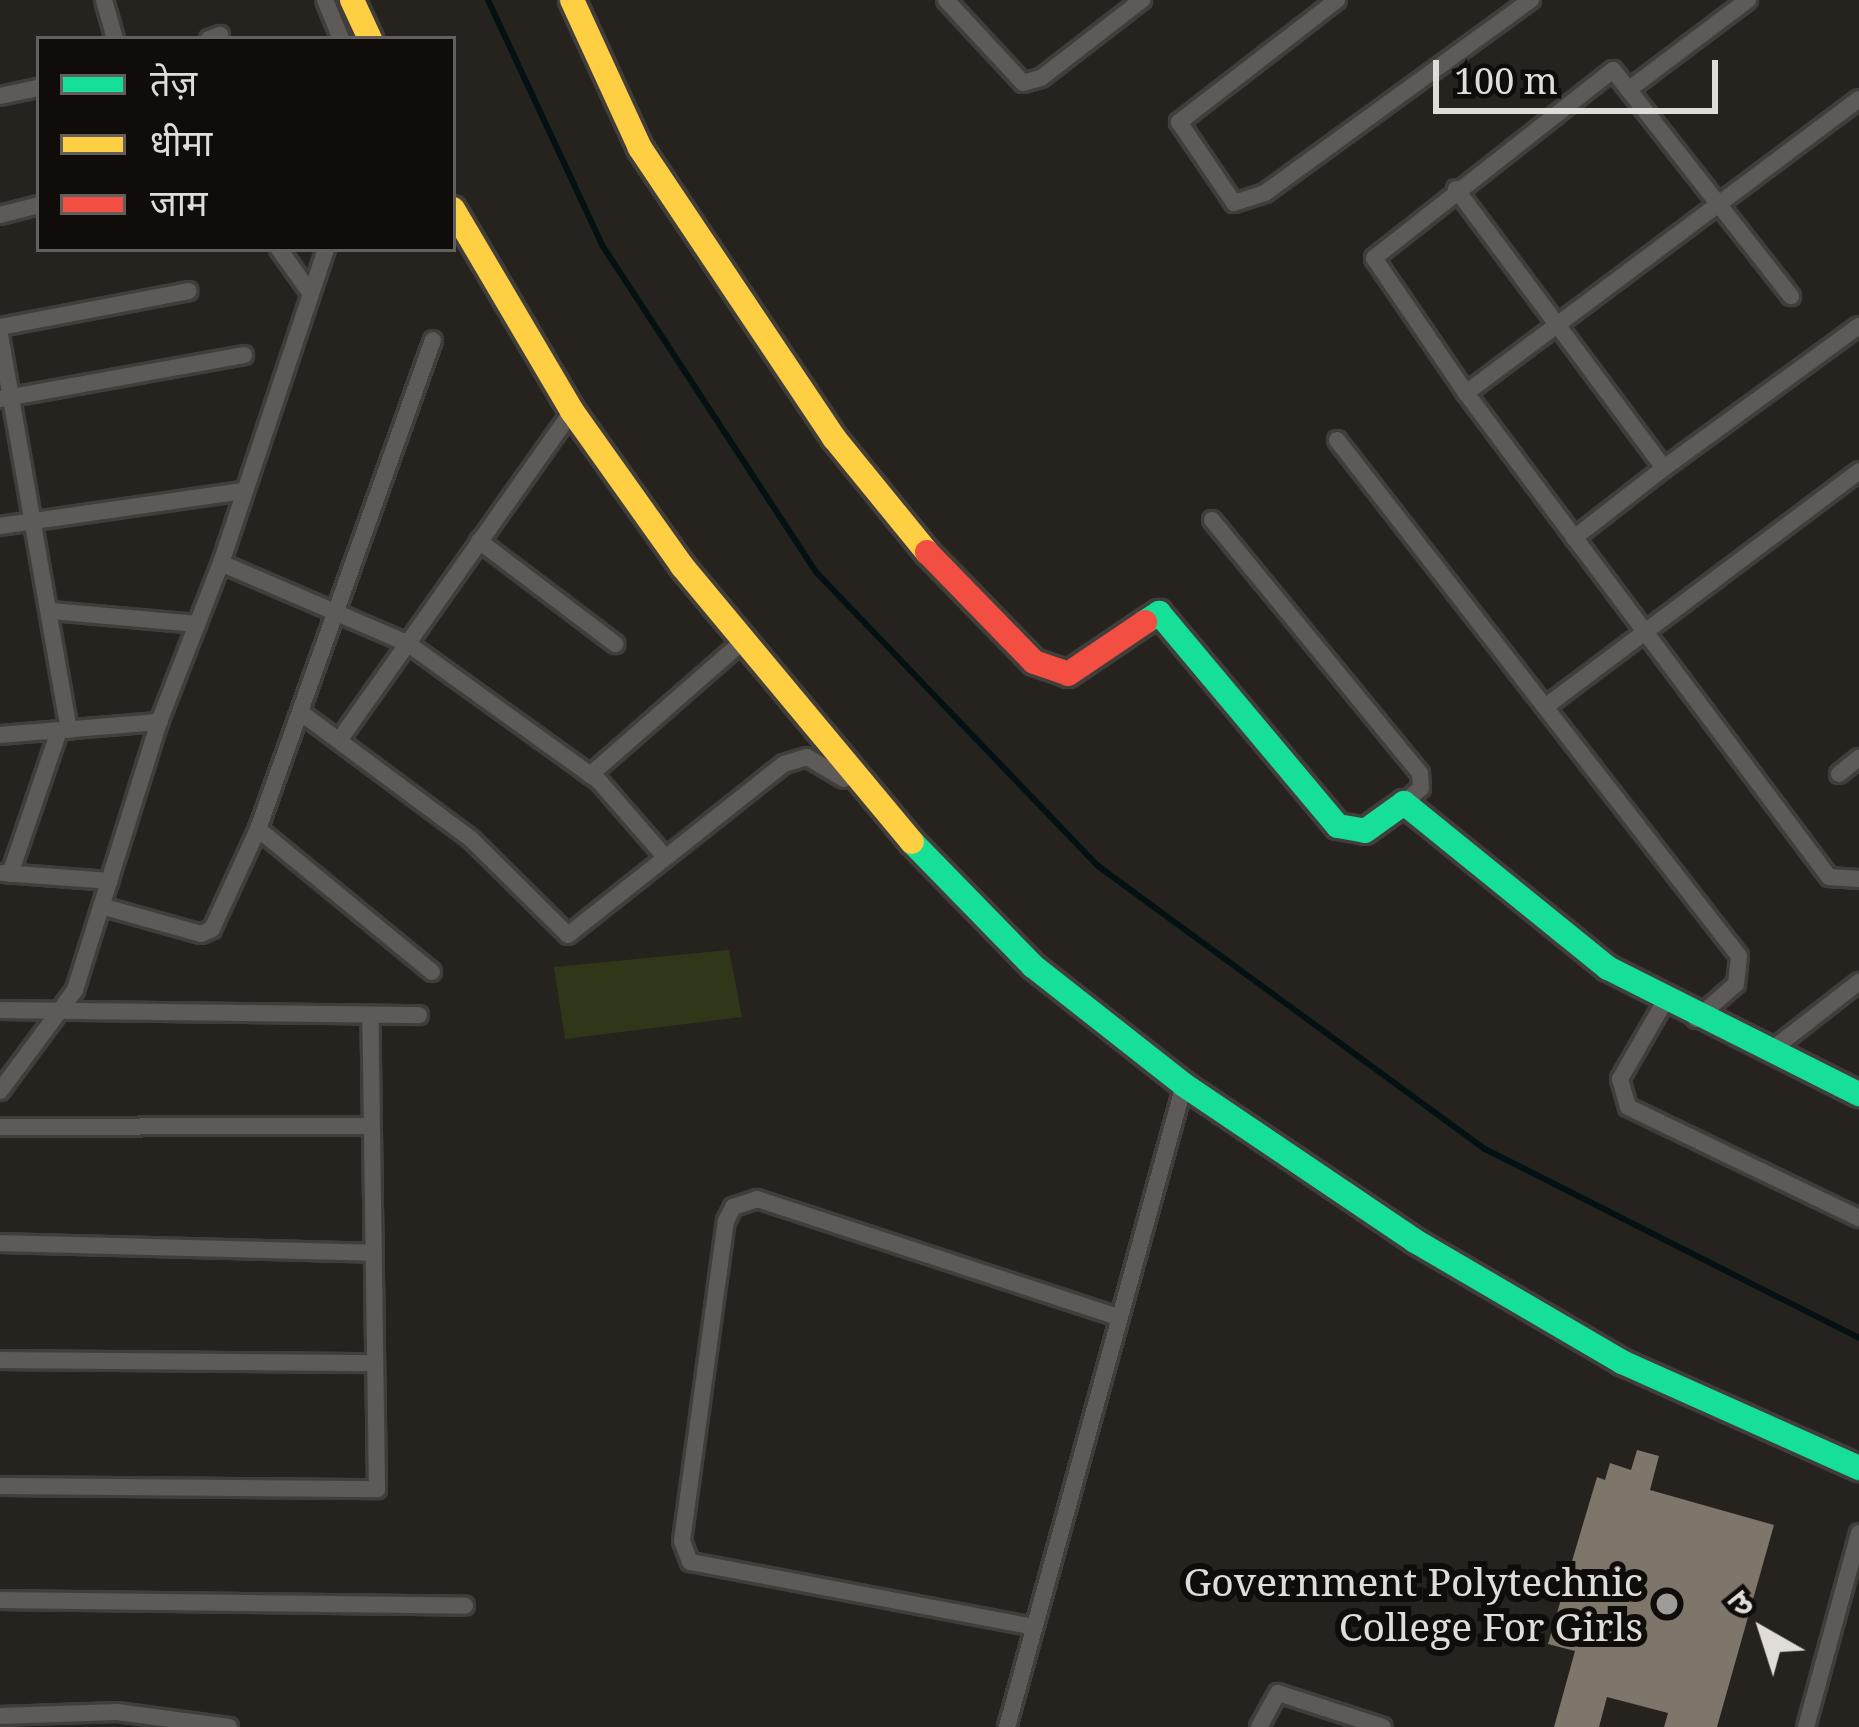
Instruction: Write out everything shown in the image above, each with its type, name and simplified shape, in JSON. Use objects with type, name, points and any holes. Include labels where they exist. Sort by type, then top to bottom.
[{"type":"street","points":[[104,0],[114,36]]},
{"type":"street","points":[[325,0],[340,36]]},
{"type":"street","points":[[352,0],[369,36]]},
{"type":"street","points":[[572,0],[640,148],[787,370],[874,489],[987,620],[1034,662],[1068,674],[1159,613],[1338,826],[1365,831],[1420,788],[1420,772],[1212,520]]},
{"type":"street","points":[[946,0],[1023,83],[1041,79],[1142,0]]},
{"type":"street","points":[[1337,0],[1179,122],[1234,203],[1265,193],[1531,0]]},
{"type":"street","points":[[1633,87],[1747,0]]},
{"type":"street","points":[[1791,296],[1633,87],[1613,70],[1374,258],[1466,393],[1829,877],[1859,879]]},
{"type":"street","points":[[0,96],[36,89]]},
{"type":"street","points":[[1466,393],[1859,99]]},
{"type":"street","points":[[1456,189],[1664,468]]},
{"type":"street","points":[[0,214],[36,206]]},
{"type":"street","points":[[456,214],[572,411],[742,642],[864,793],[1033,966],[1184,1084],[1567,1333],[1859,1468]]},
{"type":"street","points":[[281,252],[309,291]]},
{"type":"street","points":[[0,1091],[63,1015],[159,722],[221,563],[325,252]]},
{"type":"street","points":[[110,881],[5,873],[64,730],[51,611],[6,398],[0,331],[189,291]]},
{"type":"street","points":[[1574,538],[1859,326]]},
{"type":"street","points":[[101,905],[201,934],[212,929],[258,829],[433,340]]},
{"type":"street","points":[[6,398],[244,355]]},
{"type":"street","points":[[340,740],[572,411]]},
{"type":"street","points":[[1337,440],[1738,956],[1736,984],[1696,1019]]},
{"type":"street","points":[[1545,707],[1859,471]]},
{"type":"street","points":[[0,526],[244,491]]},
{"type":"street","points":[[478,541],[614,644]]},
{"type":"street","points":[[221,563],[407,643],[590,775],[665,857]]},
{"type":"street","points":[[51,611],[197,624]]},
{"type":"street","points":[[590,775],[742,642]]},
{"type":"street","points":[[300,712],[471,838],[568,935],[795,758],[817,761],[864,793]]},
{"type":"street","points":[[0,735],[159,722]]},
{"type":"street","points":[[1839,774],[1859,758]]},
{"type":"street","points":[[1405,803],[1535,914],[1665,1001],[1859,1094]]},
{"type":"street","points":[[258,829],[432,972]]},
{"type":"street","points":[[1769,1052],[1859,982]]},
{"type":"street","points":[[1665,1001],[1620,1079],[1628,1107],[1859,1219]]},
{"type":"street","points":[[0,1010],[63,1015],[419,1015]]},
{"type":"street","points":[[0,1486],[369,1494],[379,1482],[370,1015]]},
{"type":"street","points":[[1007,1727],[1029,1625],[1184,1084]]},
{"type":"street","points":[[0,1127],[370,1126]]},
{"type":"street","points":[[1029,1625],[690,1562],[682,1541],[726,1221],[733,1207],[757,1199],[1119,1317]]},
{"type":"street","points":[[0,1243],[374,1253]]},
{"type":"street","points":[[0,1360],[374,1363]]},
{"type":"street","points":[[1807,1727],[1859,1533]]},
{"type":"street","points":[[0,1600],[465,1606]]},
{"type":"street","points":[[1259,1727],[1278,1693],[1383,1727]]},
{"type":"street","points":[[1,1722],[117,1712],[229,1727]]},
{"type":"green space","points":[[729,950],[742,1017],[565,1039],[554,967]]},
{"type":"building","points":[[1637,1450],[1659,1456],[1650,1490],[1774,1525],[1717,1727],[1664,1727],[1668,1713],[1607,1697],[1599,1727],[1554,1727],[1575,1651],[1548,1644],[1597,1477],[1605,1480],[1610,1463],[1631,1470]]},
{"type":"waterway","points":[[488,0],[602,245],[816,572],[1098,866],[1485,1149],[1859,1338]]},
{"type":"traffic: fast","points":[[1145,622],[1159,613],[1338,826],[1365,831],[1404,803],[1608,968],[1859,1094]]},
{"type":"traffic: fast","points":[[912,842],[1033,966],[1184,1085],[1415,1241],[1622,1362],[1859,1468]]},
{"type":"traffic: slow","points":[[352,0],[369,36]]},
{"type":"traffic: slow","points":[[572,0],[640,148],[834,438],[927,552]]},
{"type":"traffic: slow","points":[[456,214],[572,411],[682,566],[912,842]]},
{"type":"traffic: jam","points":[[927,552],[1034,662],[1068,674],[1145,622]]},
{"type":"place","name":"Government Polytechnic College For Girls","points":[[1667,1604]]}]
